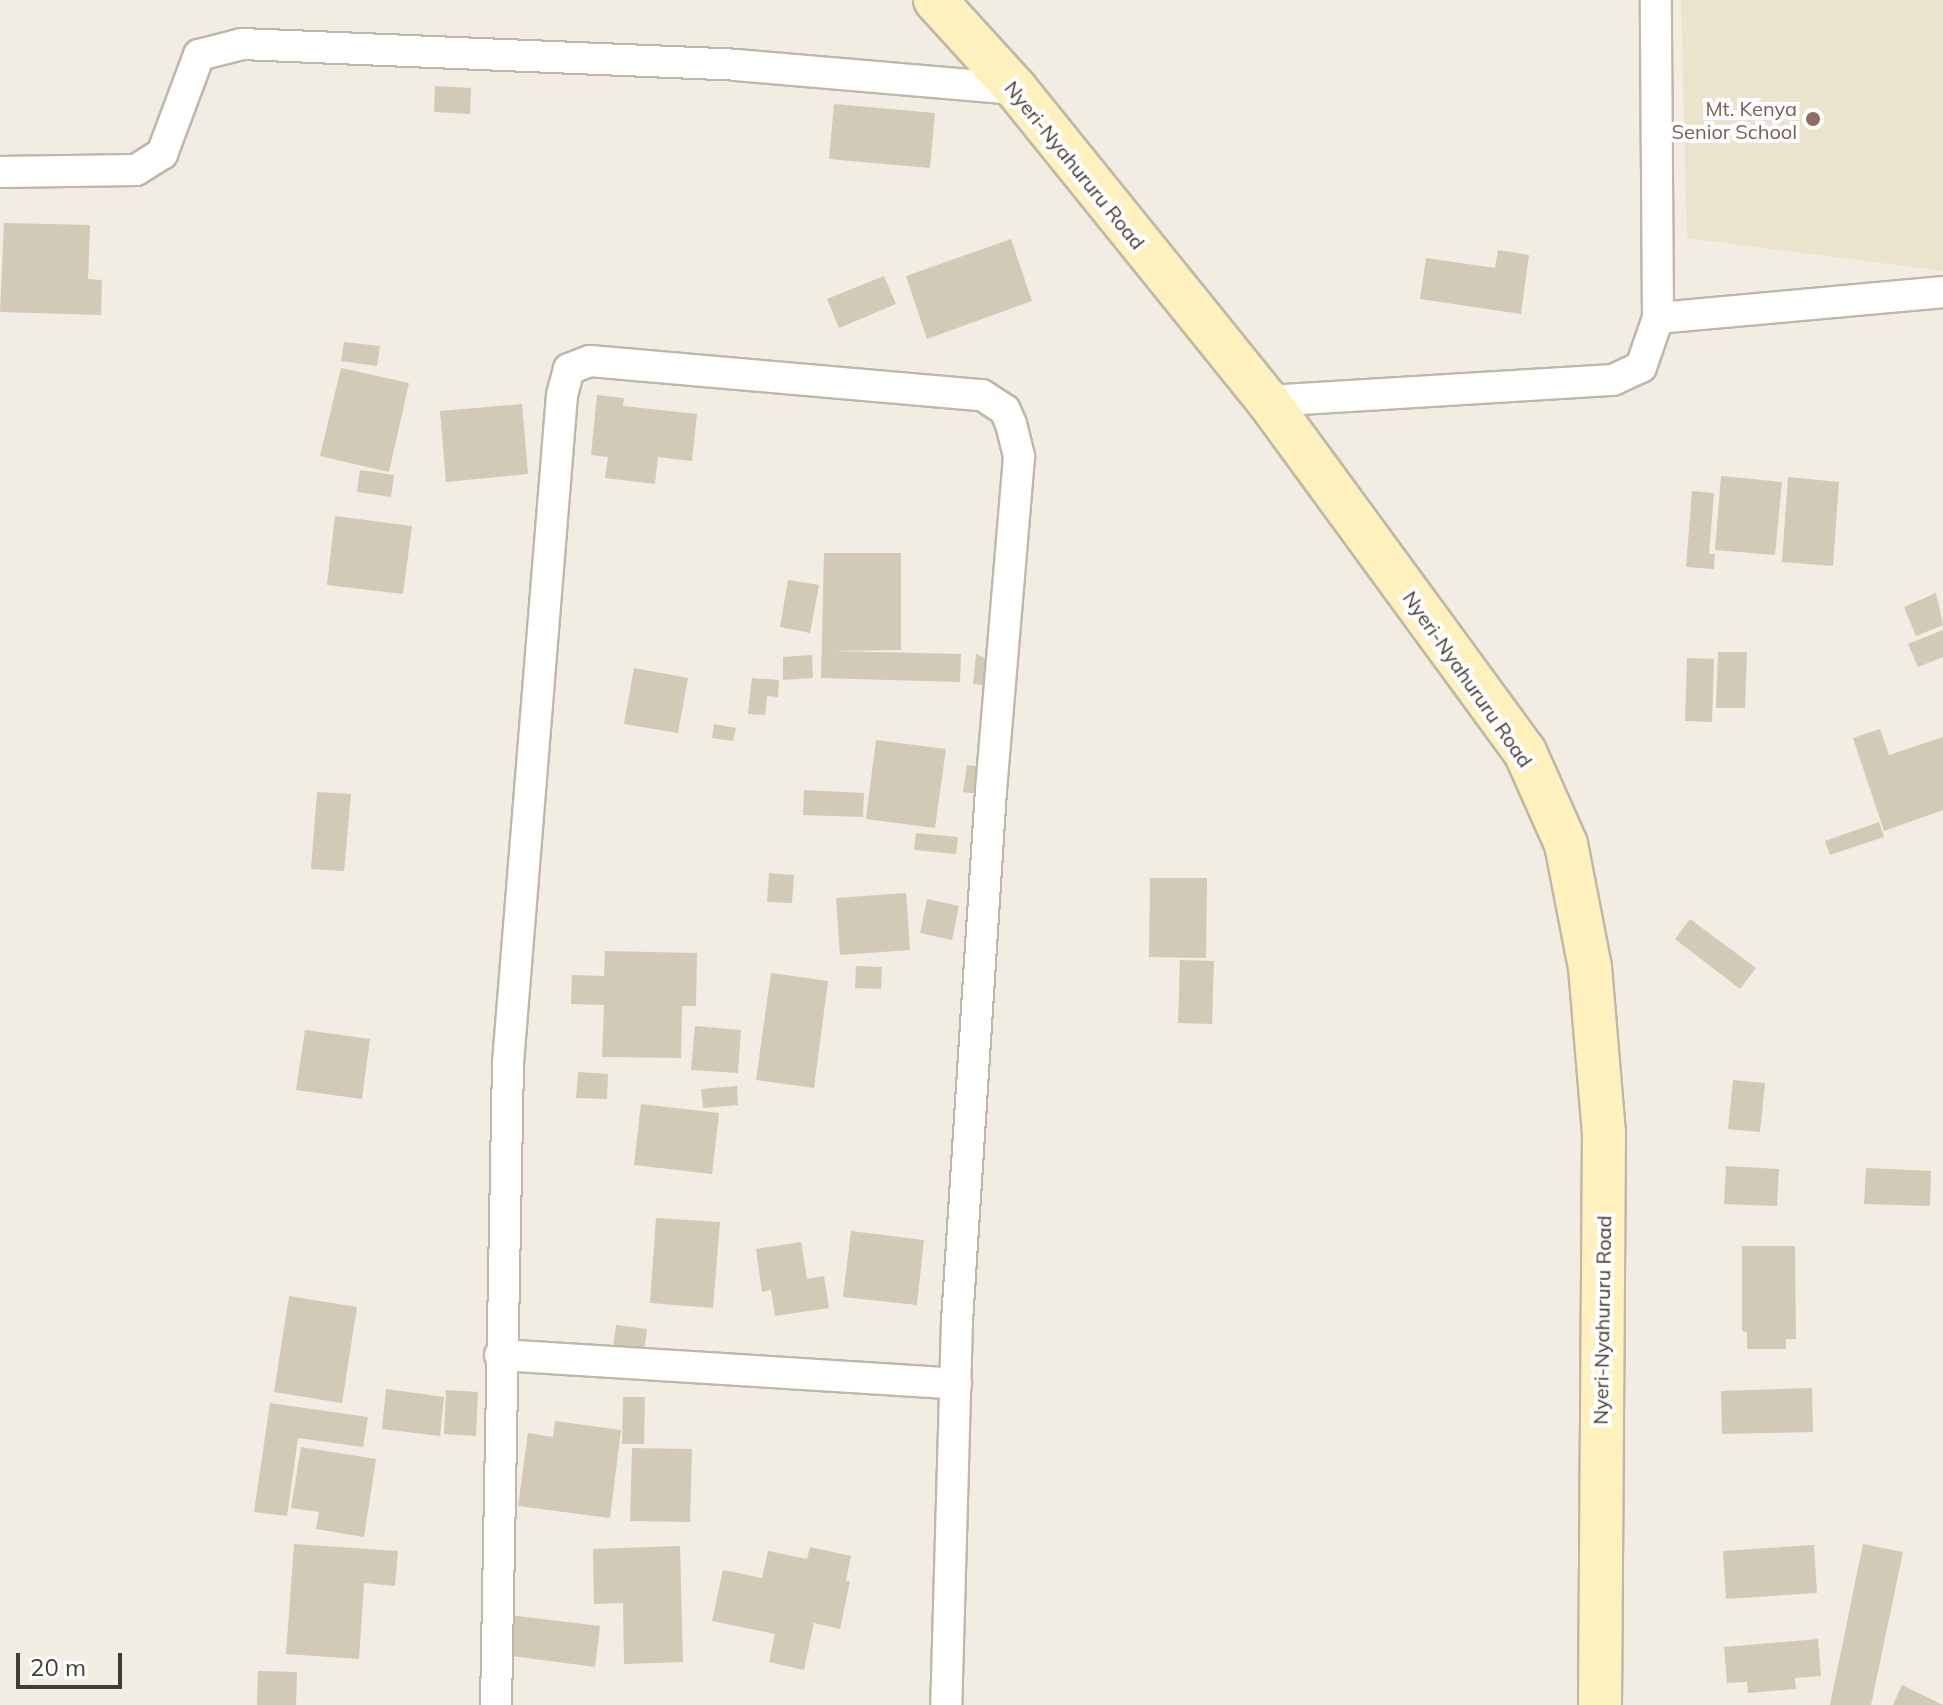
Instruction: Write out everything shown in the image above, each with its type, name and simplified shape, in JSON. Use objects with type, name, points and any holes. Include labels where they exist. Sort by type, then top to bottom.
[{"type":"main road","name":"Nyeri-Nyahururu Road","points":[[935,0],[1016,89],[1268,401],[1525,752],[1566,844],[1590,967],[1604,1132],[1600,1705]]},
{"type":"street","points":[[1268,401],[1613,380],[1641,367],[1658,318],[1656,0]]},
{"type":"street","points":[[0,172],[136,170],[162,154],[199,55],[242,44],[736,65],[1016,89]]},
{"type":"street","points":[[1658,318],[1943,292]]},
{"type":"street","points":[[496,1705],[500,1355],[508,1063],[562,395],[569,369],[590,361],[982,395],[1005,410],[1011,424],[1019,457],[991,790],[956,1384],[946,1705]]},
{"type":"street","points":[[500,1355],[956,1384]]},
{"type":"shaded area","name":"Mt. Kenya Senior School","points":[[1681,0],[1943,0],[1943,271],[1687,238]]},
{"type":"building","points":[[435,86],[471,88],[470,114],[434,112]]},
{"type":"building","points":[[834,104],[935,113],[930,168],[829,159]]},
{"type":"building","points":[[4,223],[90,225],[88,279],[102,280],[101,315],[0,312]]},
{"type":"building","points":[[1011,239],[1032,301],[927,339],[906,276]]},
{"type":"building","points":[[1498,250],[1529,255],[1521,314],[1420,299],[1426,258],[1495,268]]},
{"type":"building","points":[[884,276],[896,304],[839,328],[827,299]]},
{"type":"building","points":[[344,342],[380,346],[377,366],[341,361]]},
{"type":"building","points":[[341,368],[409,383],[389,472],[320,456]]},
{"type":"building","points":[[597,395],[624,398],[623,406],[697,414],[692,461],[658,457],[655,484],[605,478],[608,457],[591,455]]},
{"type":"building","points":[[522,404],[528,474],[446,482],[440,411]]},
{"type":"building","points":[[360,470],[394,475],[391,497],[357,492]]},
{"type":"building","points":[[1721,476],[1782,482],[1775,555],[1715,550]]},
{"type":"building","points":[[1788,477],[1839,482],[1833,566],[1782,562]]},
{"type":"building","points":[[1692,491],[1714,493],[1709,554],[1715,554],[1714,569],[1686,567]]},
{"type":"building","points":[[335,516],[412,526],[403,594],[327,585]]},
{"type":"building","points":[[824,553],[901,553],[901,650],[830,651],[961,654],[960,682],[821,678]]},
{"type":"building","points":[[788,580],[819,585],[810,633],[780,627]]},
{"type":"building","points":[[1936,593],[1943,625],[1916,636],[1904,607]]},
{"type":"building","points":[[1943,630],[1943,657],[1918,667],[1908,644]]},
{"type":"building","points":[[1718,652],[1747,652],[1745,708],[1716,708]]},
{"type":"building","points":[[976,654],[994,662],[992,686],[973,684]]},
{"type":"building","points":[[812,655],[813,678],[783,680],[783,657]]},
{"type":"building","points":[[1687,658],[1714,659],[1712,722],[1685,721]]},
{"type":"building","points":[[634,668],[688,678],[678,733],[624,724]]},
{"type":"building","points":[[752,678],[779,680],[778,697],[767,696],[765,715],[748,714]]},
{"type":"building","points":[[714,724],[736,728],[733,741],[712,738]]},
{"type":"building","points":[[1880,729],[1889,755],[1943,737],[1943,810],[1884,831],[1853,738]]},
{"type":"building","points":[[876,740],[946,749],[935,828],[866,819]]},
{"type":"building","points":[[967,765],[983,767],[979,794],[963,792]]},
{"type":"building","points":[[804,790],[864,793],[863,817],[803,815]]},
{"type":"building","points":[[317,792],[351,794],[344,871],[311,869]]},
{"type":"building","points":[[1879,822],[1884,837],[1830,855],[1825,841]]},
{"type":"building","points":[[916,833],[958,837],[956,854],[914,850]]},
{"type":"building","points":[[769,873],[794,875],[792,903],[767,902]]},
{"type":"building","points":[[1150,878],[1207,878],[1206,958],[1149,957]]},
{"type":"building","points":[[906,893],[910,950],[840,955],[836,898]]},
{"type":"building","points":[[927,899],[959,906],[952,940],[920,933]]},
{"type":"building","points":[[1690,919],[1756,968],[1740,989],[1675,939]]},
{"type":"building","points":[[605,951],[697,953],[696,1006],[682,1006],[681,1058],[602,1057],[604,1005],[571,1004],[572,975],[604,976]]},
{"type":"building","points":[[1180,960],[1214,961],[1212,1024],[1178,1023]]},
{"type":"building","points":[[856,966],[882,967],[881,989],[855,988]]},
{"type":"building","points":[[771,973],[828,981],[814,1088],[756,1080]]},
{"type":"building","points":[[695,1026],[741,1030],[738,1073],[691,1070]]},
{"type":"building","points":[[305,1030],[370,1039],[362,1099],[296,1090]]},
{"type":"building","points":[[578,1072],[608,1074],[607,1099],[576,1098]]},
{"type":"building","points":[[1733,1080],[1765,1083],[1760,1132],[1728,1129]]},
{"type":"building","points":[[737,1086],[738,1105],[703,1108],[701,1089]]},
{"type":"building","points":[[641,1104],[719,1113],[712,1174],[634,1165]]},
{"type":"building","points":[[1726,1166],[1779,1169],[1777,1206],[1724,1204]]},
{"type":"building","points":[[1866,1168],[1931,1171],[1930,1206],[1864,1204]]},
{"type":"building","points":[[656,1218],[720,1222],[713,1308],[650,1303]]},
{"type":"building","points":[[851,1231],[924,1240],[917,1305],[843,1297]]},
{"type":"building","points":[[801,1242],[807,1279],[824,1276],[829,1308],[775,1316],[771,1290],[762,1292],[756,1249]]},
{"type":"building","points":[[1742,1246],[1795,1246],[1796,1339],[1786,1339],[1786,1349],[1747,1349],[1747,1332],[1742,1331]]},
{"type":"building","points":[[289,1296],[357,1307],[342,1403],[274,1392]]},
{"type":"building","points":[[616,1325],[647,1329],[644,1352],[613,1348]]},
{"type":"building","points":[[1812,1388],[1813,1432],[1722,1434],[1721,1391]]},
{"type":"building","points":[[386,1389],[444,1397],[440,1436],[382,1429]]},
{"type":"building","points":[[446,1390],[478,1392],[476,1436],[444,1434]]},
{"type":"building","points":[[623,1397],[645,1397],[644,1444],[622,1444]]},
{"type":"building","points":[[270,1403],[368,1417],[363,1447],[298,1438],[287,1516],[254,1512]]},
{"type":"building","points":[[555,1421],[621,1430],[610,1518],[518,1506],[528,1433],[553,1437]]},
{"type":"building","points":[[301,1447],[376,1459],[364,1537],[316,1529],[319,1512],[291,1508]]},
{"type":"building","points":[[632,1448],[692,1449],[690,1522],[630,1521]]},
{"type":"building","points":[[294,1544],[398,1551],[395,1586],[364,1583],[359,1659],[286,1654]]},
{"type":"building","points":[[1863,1544],[1903,1552],[1871,1705],[1830,1705]]},
{"type":"building","points":[[1814,1545],[1817,1593],[1726,1599],[1723,1551]]},
{"type":"building","points":[[680,1546],[683,1662],[624,1664],[623,1603],[594,1604],[593,1549]]},
{"type":"building","points":[[810,1547],[851,1556],[846,1581],[850,1581],[840,1629],[814,1623],[804,1670],[769,1662],[775,1634],[712,1621],[723,1570],[762,1578],[768,1551],[807,1559]]},
{"type":"building","points":[[509,1615],[600,1626],[595,1667],[504,1655]]},
{"type":"building","points":[[1818,1639],[1821,1676],[1795,1678],[1796,1689],[1748,1693],[1747,1682],[1727,1683],[1724,1647]]},
{"type":"building","points":[[258,1671],[297,1672],[296,1705],[257,1705]]},
{"type":"building","points":[[1902,1685],[1943,1705],[1893,1705]]},
{"type":"place","name":"Mt. Kenya Senior School","points":[[1813,119]]}]
